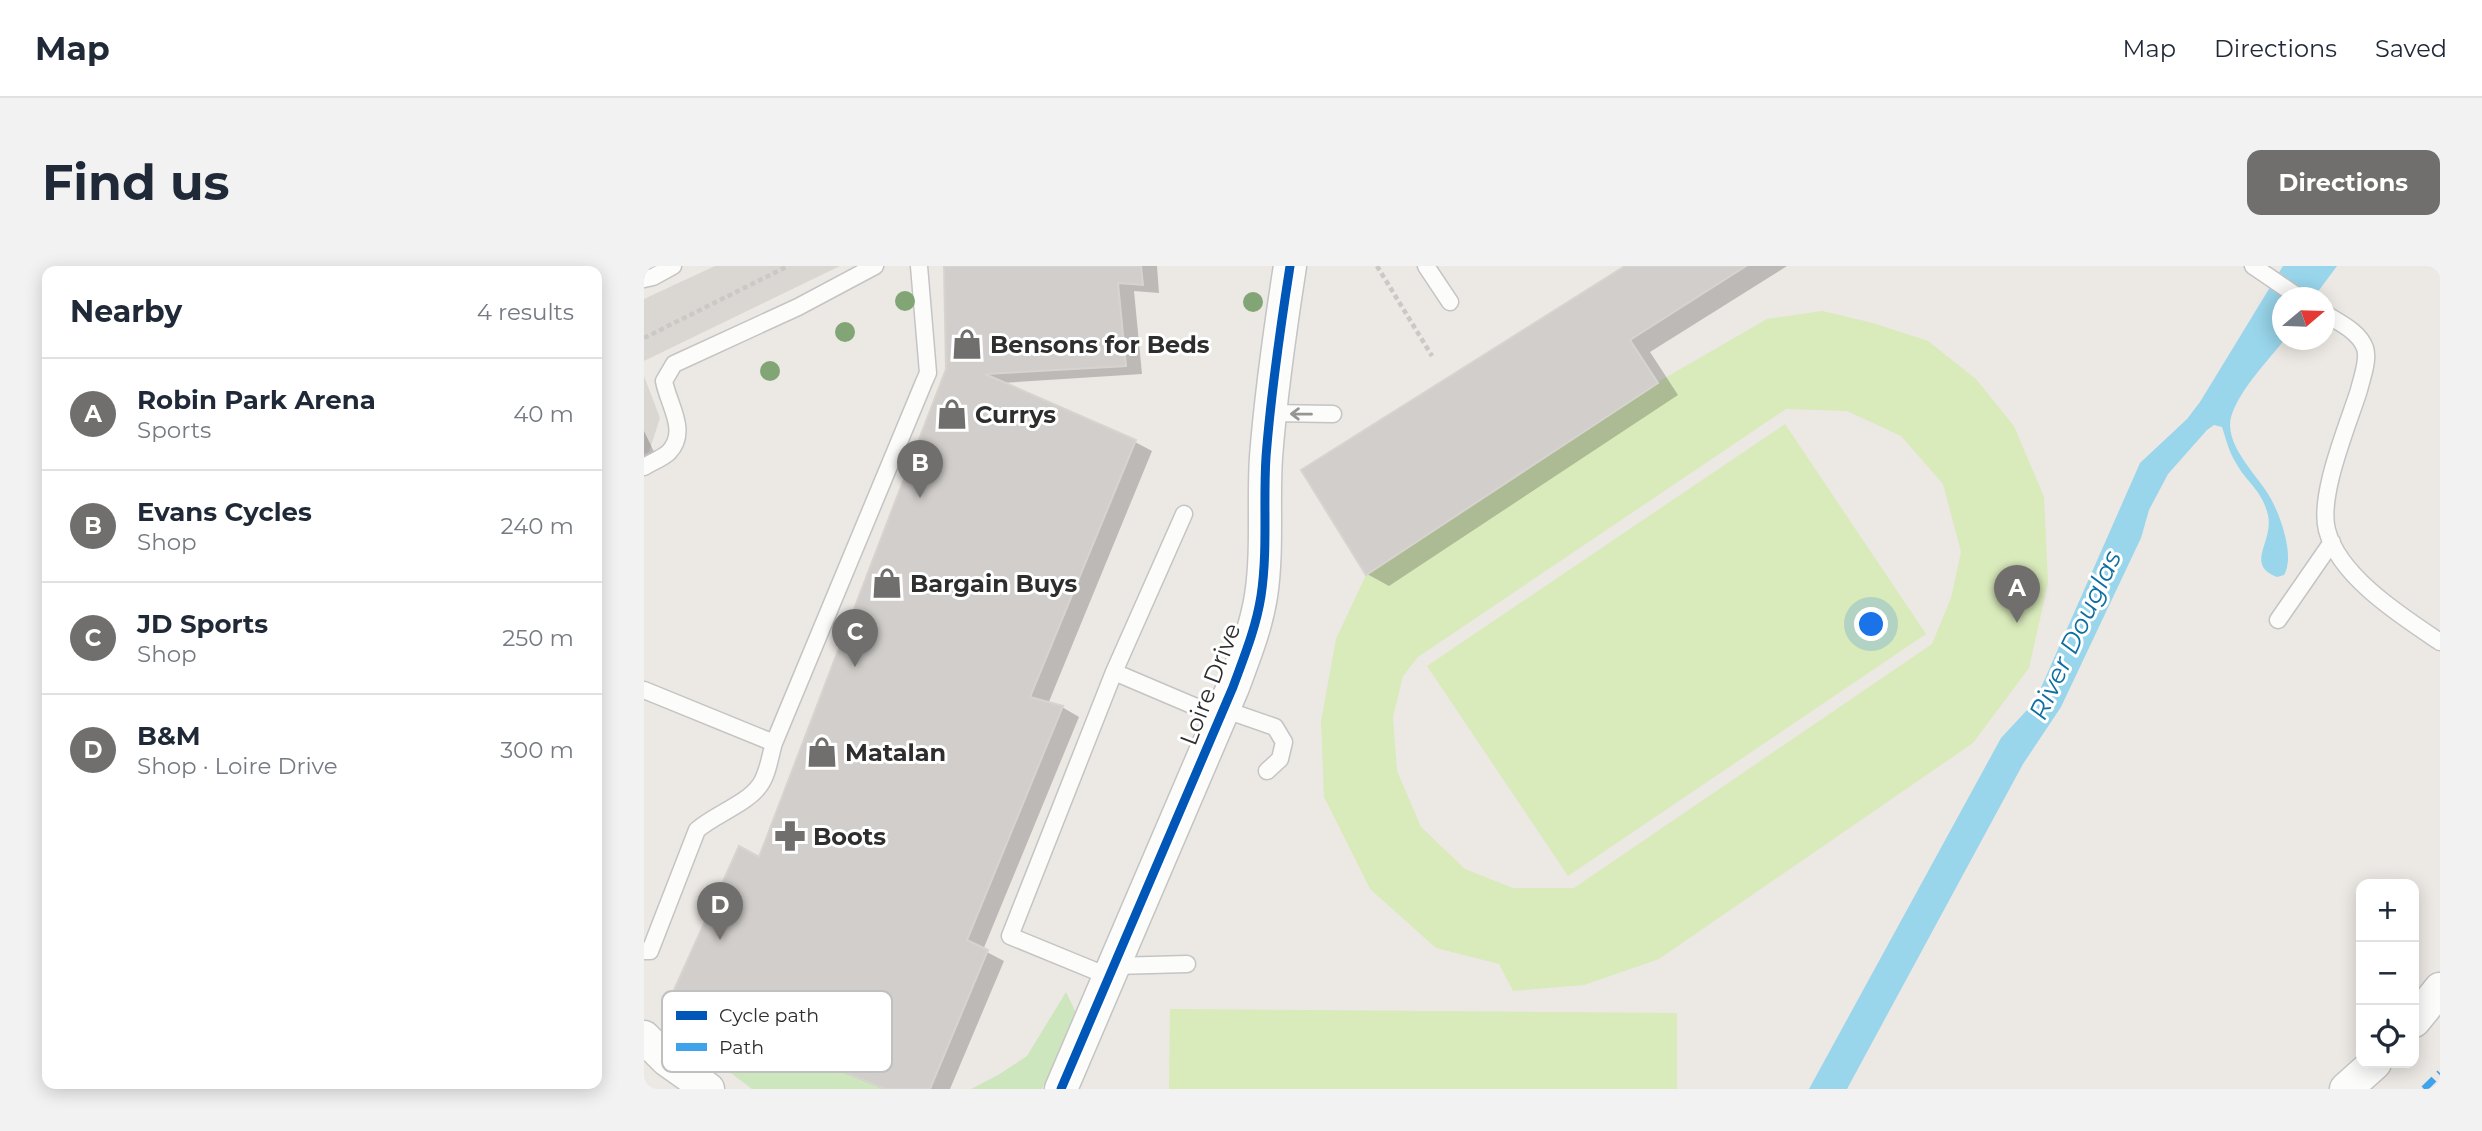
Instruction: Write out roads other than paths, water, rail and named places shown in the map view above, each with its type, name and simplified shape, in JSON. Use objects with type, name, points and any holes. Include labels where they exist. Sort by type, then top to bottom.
[{"type":"street","name":"Loire Drive","points":[[1060,1089],[1112,972],[1254,630],[1261,594],[1264,486],[1276,349],[1290,266]]},
{"type":"street","points":[[2419,1015],[2440,989]]},
{"type":"street","points":[[644,1037],[662,1055]]},
{"type":"street","points":[[2346,1089],[2369,1068]]},
{"type":"street","points":[[684,1072],[708,1089]]},
{"type":"lane","points":[[644,279],[673,266]]},
{"type":"lane","points":[[644,467],[669,452],[677,439],[678,424],[664,381],[674,365],[798,307],[875,266]]},
{"type":"lane","points":[[644,951],[650,951],[697,830],[750,797],[762,783],[774,743],[928,373],[919,266]]},
{"type":"lane","points":[[1426,266],[1450,302]]},
{"type":"lane","points":[[2252,266],[2284,287]]},
{"type":"lane","points":[[2335,320],[2356,334],[2365,349],[2365,367],[2328,495],[2327,530],[2344,563],[2371,590],[2411,623],[2440,642]]},
{"type":"lane","points":[[1270,413],[1333,414]]},
{"type":"lane","points":[[1184,514],[1114,672],[1010,936],[1112,972],[1187,964]]},
{"type":"lane","points":[[2278,620],[2332,542]]},
{"type":"lane","points":[[1114,672],[1221,713],[1275,727],[1284,742],[1280,759],[1267,771]]},
{"type":"lane","points":[[644,690],[774,743]]},
{"type":"water","name":"River Douglas","points":[[2283,266],[2337,266],[2321,287],[2272,287],[2272,350],[2276,350],[2236,404],[2230,425],[2237,448],[2266,490],[2279,516],[2288,558],[2284,575],[2277,577],[2267,572],[2263,566],[2262,551],[2269,525],[2265,506],[2234,459],[2222,427],[2214,425],[2168,474],[2149,510],[2141,538],[2061,707],[2023,764],[1847,1089],[1809,1089],[2001,738],[2028,709],[2040,690],[2140,463],[2187,419]]},
{"type":"place","name":"Bensons for Beds","points":[[967,344]]},
{"type":"place","name":"Currys","points":[[952,414]]},
{"type":"place","name":"Evans Cycles","points":[[920,498]]},
{"type":"place","name":"Bargain Buys","points":[[887,583]]},
{"type":"place","name":"Robin Park Arena","points":[[2017,623]]},
{"type":"place","name":"JD Sports","points":[[855,667]]},
{"type":"place","name":"Matalan","points":[[822,752]]},
{"type":"place","name":"Boots","points":[[790,836]]},
{"type":"place","name":"B&M","points":[[720,940]]}]
